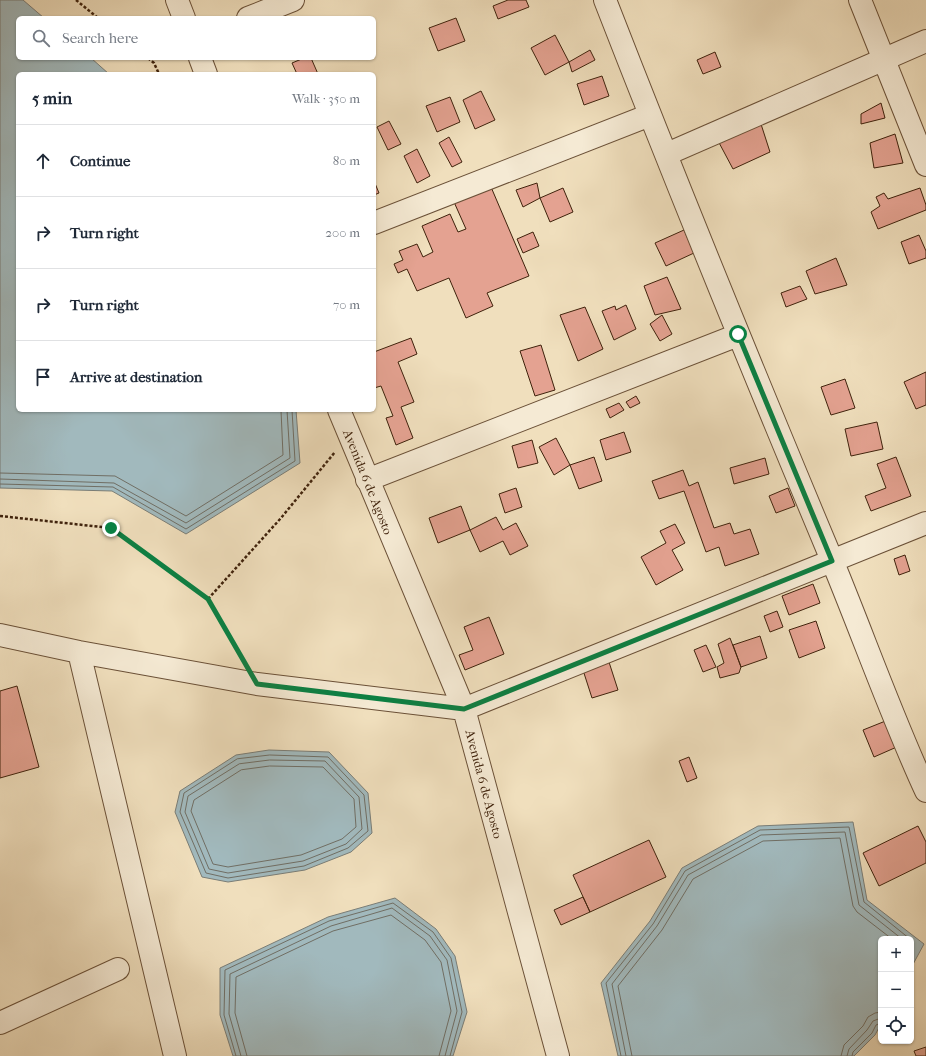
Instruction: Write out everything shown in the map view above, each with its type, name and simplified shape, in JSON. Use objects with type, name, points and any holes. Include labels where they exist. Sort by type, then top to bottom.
[{"type":"street","points":[[177,0],[183,16]]},
{"type":"street","points":[[253,16],[293,0]]},
{"type":"street","points":[[605,0],[738,334],[832,561],[910,757],[926,791]]},
{"type":"street","points":[[860,0],[926,165]]},
{"type":"street","points":[[667,154],[884,58],[926,41]]},
{"type":"street","points":[[201,60],[205,72]]},
{"type":"street","points":[[376,222],[650,115]]},
{"type":"street","points":[[367,480],[738,334]]},
{"type":"street","name":"Avenida 6 de Agosto","points":[[340,412],[464,709],[558,1056]]},
{"type":"street","points":[[0,635],[79,652],[257,684],[464,709],[926,524]]},
{"type":"street","points":[[79,652],[175,1056]]},
{"type":"street","points":[[0,1023],[118,969]]},
{"type":"path","points":[[76,0],[96,16]]},
{"type":"path","points":[[150,60],[154,63],[158,72]]},
{"type":"path","points":[[208,599],[281,518],[349,436]]},
{"type":"path","points":[[0,516],[111,528],[208,599],[257,684]]},
{"type":"water","points":[[0,0],[23,0],[42,16],[16,16],[16,60],[93,60],[107,72],[16,72],[16,412],[296,412],[300,463],[186,534],[112,491],[0,488]]},
{"type":"water","points":[[269,750],[329,752],[368,793],[372,833],[351,852],[305,870],[228,882],[202,877],[175,812],[180,791],[236,755]]},
{"type":"water","points":[[853,822],[867,900],[914,936],[878,936],[878,1030],[875,1035],[854,1056],[618,1056],[601,983],[650,921],[682,868],[758,826]]},
{"type":"water","points":[[395,898],[436,929],[455,956],[467,1012],[453,1056],[233,1056],[220,1015],[220,968],[328,917]]},
{"type":"water","points":[[914,936],[924,944],[914,962]]},
{"type":"building","points":[[508,0],[526,0],[529,7],[498,19],[493,6]]},
{"type":"building","points":[[456,18],[465,41],[438,51],[429,28]]},
{"type":"building","points":[[555,35],[569,62],[545,75],[531,48]]},
{"type":"building","points":[[590,50],[595,60],[572,72],[569,62]]},
{"type":"building","points":[[715,52],[721,67],[703,74],[697,60]]},
{"type":"building","points":[[299,60],[312,60],[317,72],[296,72],[292,63]]},
{"type":"building","points":[[602,76],[609,96],[584,105],[577,84]]},
{"type":"building","points":[[481,91],[495,120],[475,129],[463,100]]},
{"type":"building","points":[[450,97],[460,122],[437,132],[426,106]]},
{"type":"building","points":[[881,103],[885,118],[861,124],[861,114]]},
{"type":"building","points":[[389,121],[401,144],[388,150],[377,127]]},
{"type":"building","points":[[760,121],[770,152],[733,169],[716,137]]},
{"type":"building","points":[[895,134],[903,163],[874,168],[870,143]]},
{"type":"building","points":[[449,137],[462,162],[452,167],[439,143]]},
{"type":"building","points":[[417,149],[430,176],[417,183],[404,156]]},
{"type":"building","points":[[537,183],[540,198],[523,207],[516,190]]},
{"type":"building","points":[[376,186],[379,193],[376,194]]},
{"type":"building","points":[[491,187],[529,276],[487,293],[493,306],[466,318],[449,278],[417,291],[407,269],[398,273],[394,264],[403,260],[399,251],[417,244],[423,257],[433,252],[422,226],[450,214],[458,232],[466,229],[454,202]]},
{"type":"building","points":[[563,188],[573,212],[550,222],[540,198]]},
{"type":"building","points":[[920,188],[926,205],[926,210],[878,229],[871,212],[880,206],[876,197],[884,193],[888,199]]},
{"type":"building","points":[[684,230],[694,253],[666,266],[655,243]]},
{"type":"building","points":[[533,232],[539,246],[523,253],[517,239]]},
{"type":"building","points":[[919,235],[926,251],[926,258],[909,264],[901,242]]},
{"type":"building","points":[[836,258],[847,285],[815,294],[806,271]]},
{"type":"building","points":[[667,277],[681,309],[655,315],[644,286]]},
{"type":"building","points":[[800,286],[807,299],[786,307],[781,293]]},
{"type":"building","points":[[626,305],[636,329],[614,340],[602,311],[615,306],[616,310]]},
{"type":"building","points":[[585,307],[603,349],[578,361],[560,315]]},
{"type":"building","points":[[662,315],[672,334],[660,341],[650,324]]},
{"type":"building","points":[[411,338],[417,354],[398,362],[414,402],[401,407],[413,438],[396,445],[386,418],[393,416],[381,386],[376,387],[376,351]]},
{"type":"building","points":[[541,345],[555,390],[535,396],[520,351]]},
{"type":"building","points":[[926,372],[926,405],[916,409],[904,382]]},
{"type":"building","points":[[845,379],[855,408],[831,415],[821,387]]},
{"type":"building","points":[[636,396],[640,403],[630,408],[626,402]]},
{"type":"building","points":[[619,403],[624,410],[610,418],[606,409]]},
{"type":"building","points":[[877,422],[883,449],[851,456],[845,429]]},
{"type":"building","points":[[624,432],[631,452],[606,460],[600,440]]},
{"type":"building","points":[[556,438],[570,465],[554,475],[539,447]]},
{"type":"building","points":[[532,440],[538,463],[518,468],[512,446]]},
{"type":"building","points":[[594,457],[602,481],[579,489],[570,465]]},
{"type":"building","points":[[896,457],[911,496],[871,511],[865,496],[886,488],[877,464]]},
{"type":"building","points":[[765,458],[769,474],[734,484],[730,468]]},
{"type":"building","points":[[683,470],[689,486],[698,482],[714,528],[730,523],[734,534],[750,529],[759,554],[725,566],[719,547],[706,552],[684,491],[659,499],[652,481]]},
{"type":"building","points":[[516,488],[522,507],[505,513],[499,494]]},
{"type":"building","points":[[788,488],[795,506],[776,513],[769,496]]},
{"type":"building","points":[[461,506],[470,530],[438,543],[429,518]]},
{"type":"building","points":[[496,517],[503,530],[516,523],[528,546],[510,555],[503,541],[480,552],[470,530]]},
{"type":"building","points":[[675,524],[685,543],[672,550],[683,570],[656,585],[641,557],[666,543],[660,531]]},
{"type":"building","points":[[905,555],[910,571],[899,575],[894,559]]},
{"type":"building","points":[[813,584],[820,603],[789,615],[782,596]]},
{"type":"building","points":[[777,611],[783,627],[770,632],[764,616]]},
{"type":"building","points":[[489,617],[504,654],[465,670],[459,655],[473,650],[464,627]]},
{"type":"building","points":[[816,621],[825,648],[799,658],[789,630]]},
{"type":"building","points":[[760,636],[767,658],[741,667],[733,645]]},
{"type":"building","points":[[730,638],[741,667],[739,673],[720,678],[717,667],[724,663],[718,644]]},
{"type":"building","points":[[706,645],[716,667],[703,672],[694,650]]},
{"type":"building","points":[[608,659],[618,690],[592,698],[582,667]]},
{"type":"building","points":[[17,686],[39,767],[0,778],[0,691]]},
{"type":"building","points":[[888,720],[899,746],[874,757],[863,730]]},
{"type":"building","points":[[689,757],[697,778],[687,782],[679,761]]},
{"type":"building","points":[[918,826],[926,842],[926,863],[879,886],[863,853]]},
{"type":"building","points":[[649,840],[666,877],[590,912],[573,875]]},
{"type":"building","points":[[583,897],[590,912],[561,925],[554,910]]},
{"type":"building","points":[[926,1047],[926,1056],[916,1056],[914,1051]]},
{"type":"route","points":[[111,528],[208,599],[257,684],[464,709],[832,561],[738,334]]}]
